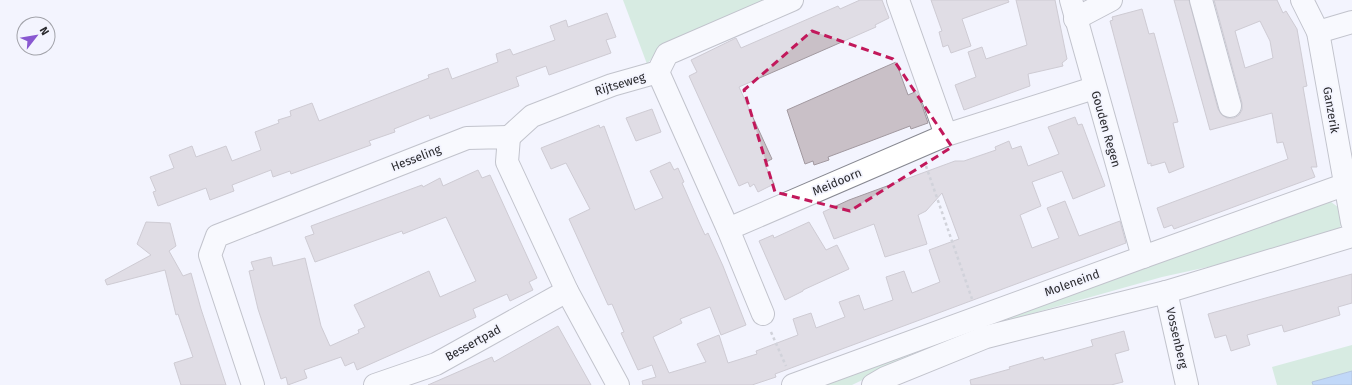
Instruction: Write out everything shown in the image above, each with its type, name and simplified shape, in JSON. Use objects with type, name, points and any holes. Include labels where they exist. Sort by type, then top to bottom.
[{"type":"street","name":"Rijtseweg","points":[[509,137],[532,116],[612,85],[658,72],[667,54],[792,0]]},
{"type":"street","points":[[898,0],[946,135]]},
{"type":"street","points":[[1073,9],[1111,0]]},
{"type":"street","points":[[1201,0],[1230,106]]},
{"type":"street","name":"Ganzerik","points":[[1302,0],[1318,32],[1348,183],[1352,222]]},
{"type":"street","name":"Gouden Regen","points":[[1073,9],[1094,88],[1143,257]]},
{"type":"street","points":[[1318,32],[1352,22]]},
{"type":"street","points":[[658,72],[728,229],[762,314]]},
{"type":"street","name":"Meidoorn","points":[[728,229],[946,135],[1094,88]]},
{"type":"street","points":[[509,137],[507,162],[567,291],[618,385]]},
{"type":"street","name":"Hesseling","points":[[253,385],[210,255],[217,236],[467,138],[509,137]]},
{"type":"street","name":"Moleneind","points":[[793,385],[1348,183]]},
{"type":"street","points":[[882,383],[986,337],[1166,292],[1352,236]]},
{"type":"street","name":"Bessertpad","points":[[374,385],[436,364],[567,291]]},
{"type":"street","name":"Vossenberg","points":[[1166,292],[1187,385]]},
{"type":"path","points":[[919,146],[979,317]]},
{"type":"path","points":[[762,314],[793,385]]},
{"type":"highlighted area","points":[[812,31],[893,59],[952,147],[850,211],[775,192],[744,90]]},
{"type":"green space","points":[[623,0],[768,0],[659,50],[647,64]]},
{"type":"green space","points":[[1327,199],[1342,210],[1344,221],[1331,240],[1162,277],[1012,319],[937,344],[852,385],[816,385]]},
{"type":"green space","points":[[1352,345],[1352,371],[1313,382],[1313,385],[1277,385],[1272,367]]},
{"type":"water","points":[[1352,371],[1352,385],[1313,385],[1312,382]]},
{"type":"building","points":[[860,0],[882,0],[889,18],[875,25],[876,27],[739,87],[772,159],[764,163],[774,184],[758,192],[754,184],[750,187],[748,182],[739,186],[689,76],[697,72],[691,60],[736,38],[741,48],[838,6],[840,9]]},
{"type":"building","points":[[931,0],[1008,0],[1009,2],[962,19],[971,46],[951,53],[948,45],[943,47],[939,32],[942,31]]},
{"type":"building","points":[[1016,0],[1055,0],[1067,59],[1062,63],[1063,66],[1028,74],[1030,86],[964,110],[955,85],[976,77],[968,52],[982,47],[986,59],[1027,45]]},
{"type":"building","points":[[1174,0],[1189,0],[1218,109],[1222,115],[1227,118],[1234,118],[1239,115],[1242,110],[1242,103],[1214,0],[1277,0],[1283,13],[1286,11],[1297,29],[1307,86],[1303,87],[1317,167],[1311,167],[1315,177],[1174,229],[1172,225],[1164,228],[1157,208],[1288,159],[1283,142],[1277,143],[1272,113],[1210,130]],"holes":[[[1260,21],[1270,41],[1273,58],[1245,68],[1235,31]]]},
{"type":"building","points":[[1142,9],[1149,34],[1154,33],[1178,122],[1173,123],[1184,167],[1169,173],[1165,162],[1151,166],[1151,163],[1148,164],[1110,21],[1113,20],[1112,17]]},
{"type":"building","points":[[607,13],[616,37],[606,40],[611,53],[549,75],[546,66],[516,77],[519,86],[430,119],[429,115],[394,129],[395,132],[369,141],[371,145],[291,174],[290,171],[273,177],[271,170],[232,185],[234,191],[210,200],[206,188],[158,206],[153,192],[156,191],[150,177],[174,168],[169,155],[192,146],[196,157],[226,146],[232,161],[261,150],[255,132],[279,123],[278,120],[291,116],[290,111],[312,103],[319,121],[429,78],[428,75],[448,68],[452,79],[498,62],[496,54],[510,49],[513,55],[555,40],[550,26],[566,20],[568,27]]},
{"type":"building","points":[[896,62],[908,95],[917,91],[928,123],[911,129],[910,126],[828,157],[829,160],[814,165],[813,161],[805,164],[787,110]]},
{"type":"building","points":[[652,109],[661,132],[636,141],[626,118]]},
{"type":"building","points":[[1075,117],[1078,125],[1082,124],[1105,186],[1073,199],[1062,171],[1032,182],[1041,206],[1020,215],[1032,248],[1059,238],[1047,208],[1065,201],[1079,236],[1120,221],[1126,243],[775,374],[776,377],[752,385],[643,385],[642,381],[656,377],[652,365],[638,370],[621,333],[624,332],[612,304],[608,305],[569,219],[590,209],[566,163],[551,169],[541,148],[599,125],[600,128],[604,126],[635,210],[663,198],[650,171],[670,162],[674,170],[678,168],[684,182],[682,183],[699,222],[705,235],[708,233],[723,266],[746,325],[721,335],[710,307],[680,319],[682,323],[653,337],[669,373],[706,362],[697,344],[719,335],[728,363],[757,354],[756,351],[798,335],[793,319],[811,313],[816,328],[845,317],[839,302],[859,295],[864,310],[893,300],[886,277],[904,271],[912,293],[940,282],[929,250],[959,239],[942,193],[926,211],[918,215],[927,244],[885,257],[874,224],[834,239],[823,212],[849,200],[955,161],[964,161],[996,150],[995,147],[1009,141],[1012,149],[1021,146],[1028,166],[1059,154],[1048,127]]},
{"type":"building","points":[[478,170],[482,178],[490,175],[537,278],[529,282],[533,290],[510,301],[507,294],[473,309],[476,317],[357,370],[354,362],[345,366],[341,357],[304,370],[307,378],[288,385],[286,377],[281,379],[258,309],[249,271],[254,270],[251,262],[271,257],[273,266],[305,258],[321,326],[330,346],[359,333],[358,330],[365,327],[354,305],[429,271],[440,297],[476,281],[446,217],[403,234],[402,231],[315,262],[305,237],[314,234],[311,226],[422,185],[423,187],[440,178],[443,186]]},
{"type":"building","points":[[146,222],[170,223],[176,246],[169,251],[183,276],[191,273],[226,385],[181,385],[174,363],[193,357],[178,314],[176,315],[165,270],[107,285],[105,280],[151,255],[137,244]]},
{"type":"building","points":[[809,222],[826,250],[837,245],[849,269],[785,300],[759,241],[773,235],[774,238]]},
{"type":"building","points":[[1352,274],[1352,303],[1338,307],[1340,315],[1284,332],[1282,325],[1247,335],[1250,345],[1231,351],[1226,335],[1215,338],[1208,314]]},
{"type":"building","points":[[558,326],[591,385],[428,385],[492,357],[494,362]]},
{"type":"building","points":[[1124,331],[1129,350],[1115,354],[1123,382],[1111,385],[971,385],[970,380],[1010,369],[1009,367],[1043,357],[1044,360],[1093,346],[1091,340]]}]
